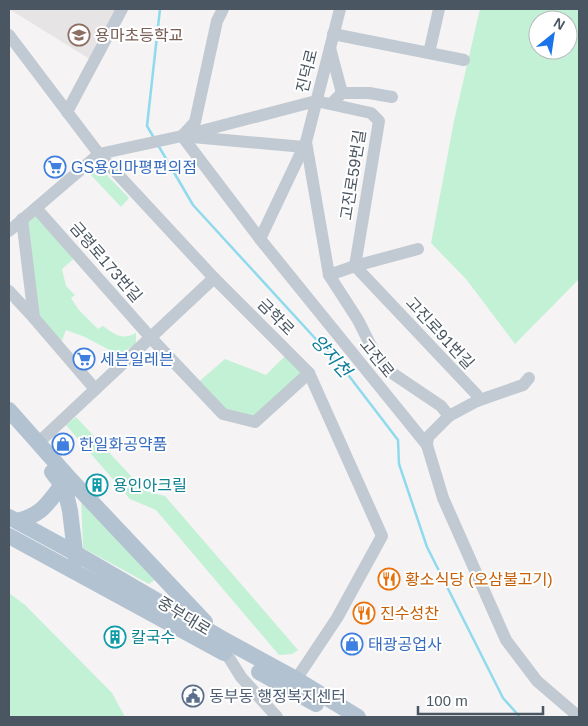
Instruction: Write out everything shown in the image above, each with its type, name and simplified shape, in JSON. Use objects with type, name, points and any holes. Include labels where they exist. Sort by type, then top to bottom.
[{"type":"main road","points":[[9,410],[223,646]]},
{"type":"main road","points":[[9,423],[64,489],[70,510],[77,572]]},
{"type":"main road","points":[[13,519],[26,515],[59,481]]},
{"type":"main road","name":"중부대로","points":[[13,519],[75,553],[272,679],[293,684],[338,717]]},
{"type":"main road","name":"중부대로","points":[[9,536],[358,717]]},
{"type":"street","points":[[67,112],[122,9]]},
{"type":"street","points":[[179,137],[195,122],[217,22],[223,9]]},
{"type":"street","name":"진덕로","points":[[260,239],[305,145],[340,9]]},
{"type":"street","points":[[429,53],[439,9]]},
{"type":"street","name":"금학로","points":[[9,35],[67,112],[214,278],[309,373],[382,536],[337,618],[293,684]]},
{"type":"street","points":[[342,93],[332,40],[429,53],[464,60]]},
{"type":"street","points":[[331,104],[342,93],[369,93],[392,97]]},
{"type":"street","name":"고진로59번길","points":[[104,153],[179,137],[316,101],[371,113],[379,121],[355,266]]},
{"type":"street","points":[[179,137],[305,145]]},
{"type":"street","name":"고진로","points":[[179,137],[427,445],[443,498],[506,640],[537,681],[579,717]]},
{"type":"street","name":"진덕로","points":[[305,145],[328,274]]},
{"type":"street","points":[[9,231],[104,153]]},
{"type":"street","name":"금령로173번길","points":[[36,208],[151,338],[223,414],[255,422],[309,373]]},
{"type":"street","points":[[22,219],[34,318]]},
{"type":"street","points":[[418,250],[328,274],[358,320],[376,356],[392,373],[441,406],[449,416]]},
{"type":"street","name":"고진로91번길","points":[[355,266],[477,395],[477,401]]},
{"type":"street","points":[[38,443],[214,278]]},
{"type":"street","points":[[9,291],[95,389]]},
{"type":"street","points":[[427,445],[428,437],[449,416],[477,401],[523,385],[529,378]]},
{"type":"street","points":[[223,646],[241,676],[278,717]]},
{"type":"street","points":[[261,698],[272,679]]},
{"type":"shaded area","name":"용마초등학교","points":[[9,9],[122,9],[93,61]]},
{"type":"green space","points":[[480,9],[579,9],[579,279],[515,344],[466,279],[431,243],[454,121]]},
{"type":"green space","points":[[98,166],[129,198],[121,207],[90,174]]},
{"type":"green space","points":[[36,208],[78,255],[62,269],[66,286],[75,295],[71,298],[78,309],[98,329],[103,326],[118,336],[136,333],[136,344],[119,355],[85,337],[66,330],[59,348],[34,318],[22,219]]},
{"type":"green space","points":[[288,353],[309,373],[255,422],[223,414],[195,385],[225,359],[266,375]]},
{"type":"green space","points":[[76,417],[145,491],[165,496],[298,650],[292,654],[279,655],[156,510],[130,499],[66,425]]},
{"type":"green space","points":[[81,496],[156,579],[149,584],[83,548]]},
{"type":"green space","points":[[9,593],[25,605],[112,693],[125,717],[9,717]]},
{"type":"waterway","name":"양지천","points":[[154,138],[147,126],[160,9]]},
{"type":"waterway","name":"양지천","points":[[158,145],[193,205],[346,372],[398,440],[399,464],[427,547],[503,698],[520,717]]},
{"type":"place","name":"용마초등학교","points":[[79,35]]},
{"type":"place","name":"GS용인마평편의점","points":[[55,167]]},
{"type":"place","name":"세븐일레븐","points":[[84,359]]},
{"type":"place","name":"한일화공약품","points":[[63,444]]},
{"type":"place","name":"용인아크릴","points":[[97,485]]},
{"type":"place","name":"황소식당 (오삼불고기)","points":[[389,579]]},
{"type":"place","name":"진수성찬","points":[[364,613]]},
{"type":"place","name":"칼국수","points":[[115,637]]},
{"type":"place","name":"태광공업사","points":[[352,644]]},
{"type":"place","name":"동부동 행정복지센터","points":[[193,696]]}]
